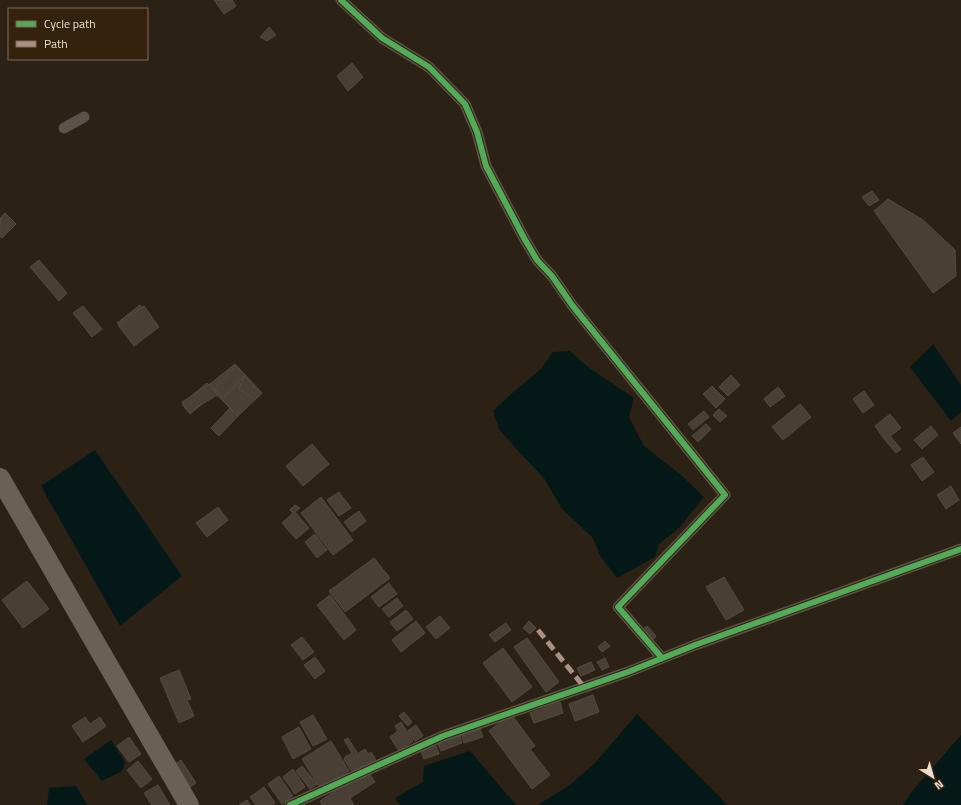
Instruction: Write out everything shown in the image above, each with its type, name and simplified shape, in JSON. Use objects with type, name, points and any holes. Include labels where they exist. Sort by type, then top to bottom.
[{"type":"highway","points":[[0,478],[188,805]]},
{"type":"street","points":[[341,0],[382,38],[429,67],[465,104],[477,132],[486,166],[537,260],[552,276],[577,311],[726,495],[618,607],[662,658]]},
{"type":"street","points":[[64,128],[84,116]]},
{"type":"street","points":[[290,805],[442,736],[628,672],[662,658],[961,550]]},
{"type":"shaded area","points":[[933,344],[961,385],[961,412],[951,421],[910,367]]},
{"type":"shaded area","points":[[570,351],[588,367],[634,398],[629,417],[644,446],[681,475],[704,497],[678,529],[659,544],[655,557],[617,578],[601,557],[592,537],[562,509],[544,478],[499,429],[493,411],[541,369],[553,352]]},
{"type":"shaded area","points":[[95,450],[182,576],[120,626],[41,486]]},
{"type":"shaded area","points":[[637,714],[727,805],[538,805],[571,784],[595,763]]},
{"type":"shaded area","points":[[961,735],[961,805],[903,805],[909,795]]},
{"type":"shaded area","points":[[111,740],[125,762],[122,771],[102,781],[84,759]]},
{"type":"shaded area","points":[[470,751],[516,805],[400,805],[395,798],[423,782],[424,766]]},
{"type":"shaded area","points":[[76,786],[87,805],[47,805],[49,788]]},
{"type":"building","points":[[214,0],[232,0],[236,6],[224,14]]},
{"type":"building","points":[[269,27],[276,35],[267,41],[260,37]]},
{"type":"building","points":[[352,63],[363,77],[348,91],[337,76]]},
{"type":"building","points":[[872,191],[879,200],[869,206],[862,197]]},
{"type":"building","points":[[888,199],[923,220],[955,250],[956,276],[933,293],[874,211]]},
{"type":"building","points":[[5,213],[16,224],[2,238],[0,236],[0,218]]},
{"type":"building","points":[[39,260],[67,293],[59,301],[30,267]]},
{"type":"building","points":[[140,305],[158,326],[135,345],[117,323]]},
{"type":"building","points":[[83,306],[102,329],[92,337],[73,313]]},
{"type":"building","points":[[144,306],[159,327],[134,346],[118,325]]},
{"type":"building","points":[[235,364],[262,393],[238,416],[217,395],[210,384]]},
{"type":"building","points":[[236,366],[245,375],[223,398],[214,389]]},
{"type":"building","points":[[245,375],[260,393],[255,400],[239,389]]},
{"type":"building","points":[[731,375],[740,385],[728,396],[719,387]]},
{"type":"building","points":[[207,383],[216,393],[190,414],[182,404]]},
{"type":"building","points":[[210,384],[217,395],[189,412],[182,402]]},
{"type":"building","points":[[712,386],[725,399],[716,408],[703,394]]},
{"type":"building","points":[[778,387],[785,396],[770,407],[764,399]]},
{"type":"building","points":[[864,391],[874,405],[863,413],[853,399]]},
{"type":"building","points":[[800,404],[811,417],[783,440],[772,427]]},
{"type":"building","points":[[230,408],[238,416],[219,436],[211,428]]},
{"type":"building","points":[[719,409],[727,416],[720,422],[713,415]]},
{"type":"building","points":[[704,411],[709,417],[693,430],[688,424]]},
{"type":"building","points":[[890,414],[901,428],[885,440],[875,426]]},
{"type":"building","points":[[706,424],[711,429],[698,442],[692,436]]},
{"type":"building","points":[[931,426],[938,435],[922,449],[914,440]]},
{"type":"building","points":[[961,427],[961,444],[953,433]]},
{"type":"building","points":[[890,436],[901,449],[896,453],[885,440]]},
{"type":"building","points":[[312,444],[329,464],[303,486],[286,466]]},
{"type":"building","points":[[923,457],[934,472],[922,481],[911,465]]},
{"type":"building","points":[[951,486],[959,500],[946,509],[937,495]]},
{"type":"building","points":[[339,492],[351,508],[339,516],[327,500]]},
{"type":"building","points":[[321,497],[353,540],[333,555],[301,513]]},
{"type":"building","points":[[295,505],[300,508],[295,512],[309,528],[296,539],[282,523],[293,513],[290,510]]},
{"type":"building","points":[[218,507],[228,520],[207,537],[196,523]]},
{"type":"building","points":[[359,511],[366,521],[352,532],[344,522]]},
{"type":"building","points":[[315,534],[327,550],[317,558],[305,542]]},
{"type":"building","points":[[374,558],[390,578],[345,612],[329,591]]},
{"type":"building","points":[[724,577],[744,610],[726,620],[706,587]]},
{"type":"building","points":[[27,581],[49,609],[23,628],[2,600]]},
{"type":"building","points":[[389,583],[397,594],[379,607],[371,597]]},
{"type":"building","points":[[330,595],[356,630],[344,640],[317,605]]},
{"type":"building","points":[[397,598],[403,606],[389,617],[382,609]]},
{"type":"building","points":[[406,610],[413,619],[397,631],[390,622]]},
{"type":"building","points":[[440,616],[450,628],[436,639],[426,627]]},
{"type":"building","points":[[416,621],[425,633],[401,652],[392,640]]},
{"type":"building","points":[[529,621],[536,628],[530,634],[523,628]]},
{"type":"building","points":[[506,623],[511,630],[495,642],[489,635]]},
{"type":"building","points":[[647,626],[656,636],[652,641],[642,630]]},
{"type":"building","points":[[302,637],[314,652],[303,660],[291,645]]},
{"type":"building","points":[[527,638],[559,682],[546,692],[514,647]]},
{"type":"building","points":[[605,641],[610,646],[602,652],[598,647]]},
{"type":"building","points":[[503,648],[532,687],[512,702],[483,663]]},
{"type":"building","points":[[315,657],[325,671],[315,679],[304,665]]},
{"type":"building","points":[[605,658],[609,667],[602,670],[597,662]]},
{"type":"building","points":[[591,662],[595,670],[581,676],[577,668]]},
{"type":"building","points":[[179,670],[191,699],[187,700],[194,716],[179,723],[160,678]]},
{"type":"building","points":[[593,695],[599,712],[575,721],[569,704]]},
{"type":"building","points":[[560,702],[563,713],[534,723],[530,713]]},
{"type":"building","points":[[404,712],[412,722],[408,726],[399,716]]},
{"type":"building","points":[[511,714],[535,746],[530,749],[550,775],[532,789],[489,731]]},
{"type":"building","points":[[313,715],[327,739],[313,746],[300,722]]},
{"type":"building","points":[[85,717],[90,724],[100,717],[106,726],[83,742],[72,726]]},
{"type":"building","points":[[401,722],[413,741],[399,751],[390,737],[398,731],[395,726]]},
{"type":"building","points":[[416,725],[423,736],[415,741],[408,731]]},
{"type":"building","points":[[299,727],[311,749],[293,759],[282,737]]},
{"type":"building","points":[[480,729],[483,737],[464,743],[462,736]]},
{"type":"building","points":[[460,736],[462,743],[441,751],[438,744]]},
{"type":"building","points":[[129,737],[141,754],[129,762],[117,746]]},
{"type":"building","points":[[348,738],[365,765],[352,772],[344,759],[352,753],[344,740]]},
{"type":"building","points":[[331,741],[349,771],[320,788],[302,759]]},
{"type":"building","points":[[436,746],[439,754],[424,759],[421,751]]},
{"type":"building","points":[[365,749],[368,754],[371,752],[376,760],[367,766],[359,753]]},
{"type":"building","points":[[181,760],[196,783],[186,790],[171,767]]},
{"type":"building","points":[[138,761],[152,779],[141,788],[127,770]]},
{"type":"building","points":[[302,766],[317,784],[310,789],[296,771]]},
{"type":"building","points":[[293,769],[305,787],[295,794],[283,777]]},
{"type":"building","points":[[367,770],[375,782],[350,798],[354,805],[322,805],[320,801]]},
{"type":"building","points":[[279,776],[293,796],[282,804],[268,784]]},
{"type":"building","points":[[158,785],[170,805],[152,805],[144,793]]},
{"type":"building","points":[[264,787],[275,803],[272,805],[256,805],[250,797]]},
{"type":"building","points":[[247,800],[250,805],[239,805]]},
{"type":"marked path","points":[[538,630],[584,687]]},
{"type":"cycle path","points":[[341,0],[382,38],[429,67],[465,104],[477,132],[486,166],[537,260],[552,276],[572,305],[725,495],[618,607],[662,658]]},
{"type":"cycle path","points":[[290,805],[443,736],[628,672],[695,645],[961,549]]}]
